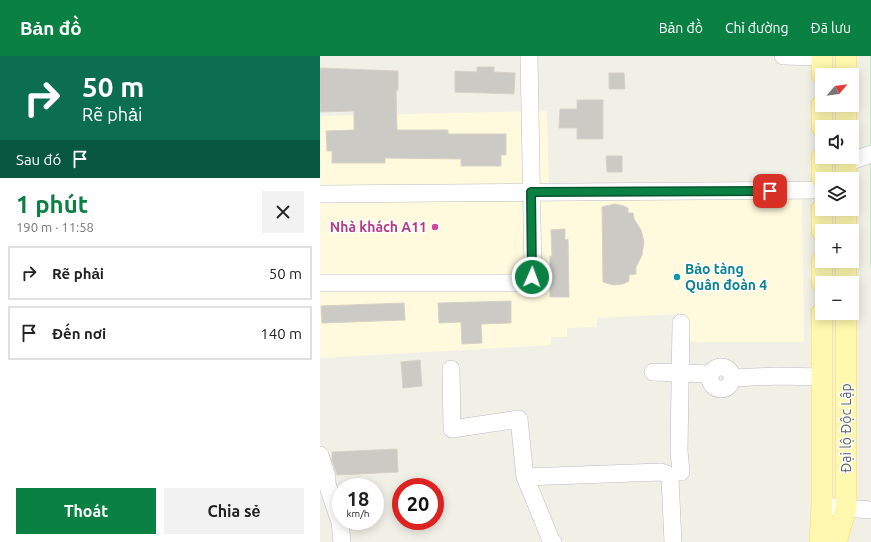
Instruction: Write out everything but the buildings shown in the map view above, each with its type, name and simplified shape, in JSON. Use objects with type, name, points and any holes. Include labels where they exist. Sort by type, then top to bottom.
[{"type":"main road","points":[[846,56],[846,68]]},
{"type":"main road","name":"Đại lộ Độc Lập","points":[[820,542],[822,506],[822,320]]},
{"type":"main road","name":"Đại lộ Độc Lập","points":[[836,542],[846,508],[846,320]]},
{"type":"street","points":[[320,283],[521,283],[527,282],[532,277],[529,56]]},
{"type":"street","points":[[783,56],[822,63]]},
{"type":"street","points":[[846,166],[871,154]]},
{"type":"street","points":[[320,194],[815,190]]},
{"type":"street","points":[[681,323],[679,450],[681,472]]},
{"type":"street","points":[[653,372],[711,374],[716,368],[725,367],[732,373],[733,378],[776,376],[822,377]]},
{"type":"street","points":[[451,369],[452,429],[519,419],[525,477],[553,542]]},
{"type":"street","points":[[320,455],[327,477],[324,484],[340,522],[342,542]]},
{"type":"street","points":[[525,477],[661,472],[667,474],[670,478],[673,542]]},
{"type":"street","points":[[822,506],[871,510]]},
{"type":"shaded area","name":"Nhà khách A11","points":[[547,111],[549,198],[802,199],[804,342],[680,342],[680,314],[597,318],[597,327],[567,328],[567,337],[551,337],[551,345],[320,358],[320,116]]},
{"type":"green space","points":[[871,56],[871,268],[870,268]]},
{"type":"place","name":"Nhà khách A11","points":[[435,227]]},
{"type":"place","name":"Bảo tàng Quân đoàn 4","points":[[677,277]]},
{"type":"route","points":[[532,277],[531,192],[770,191]]}]
